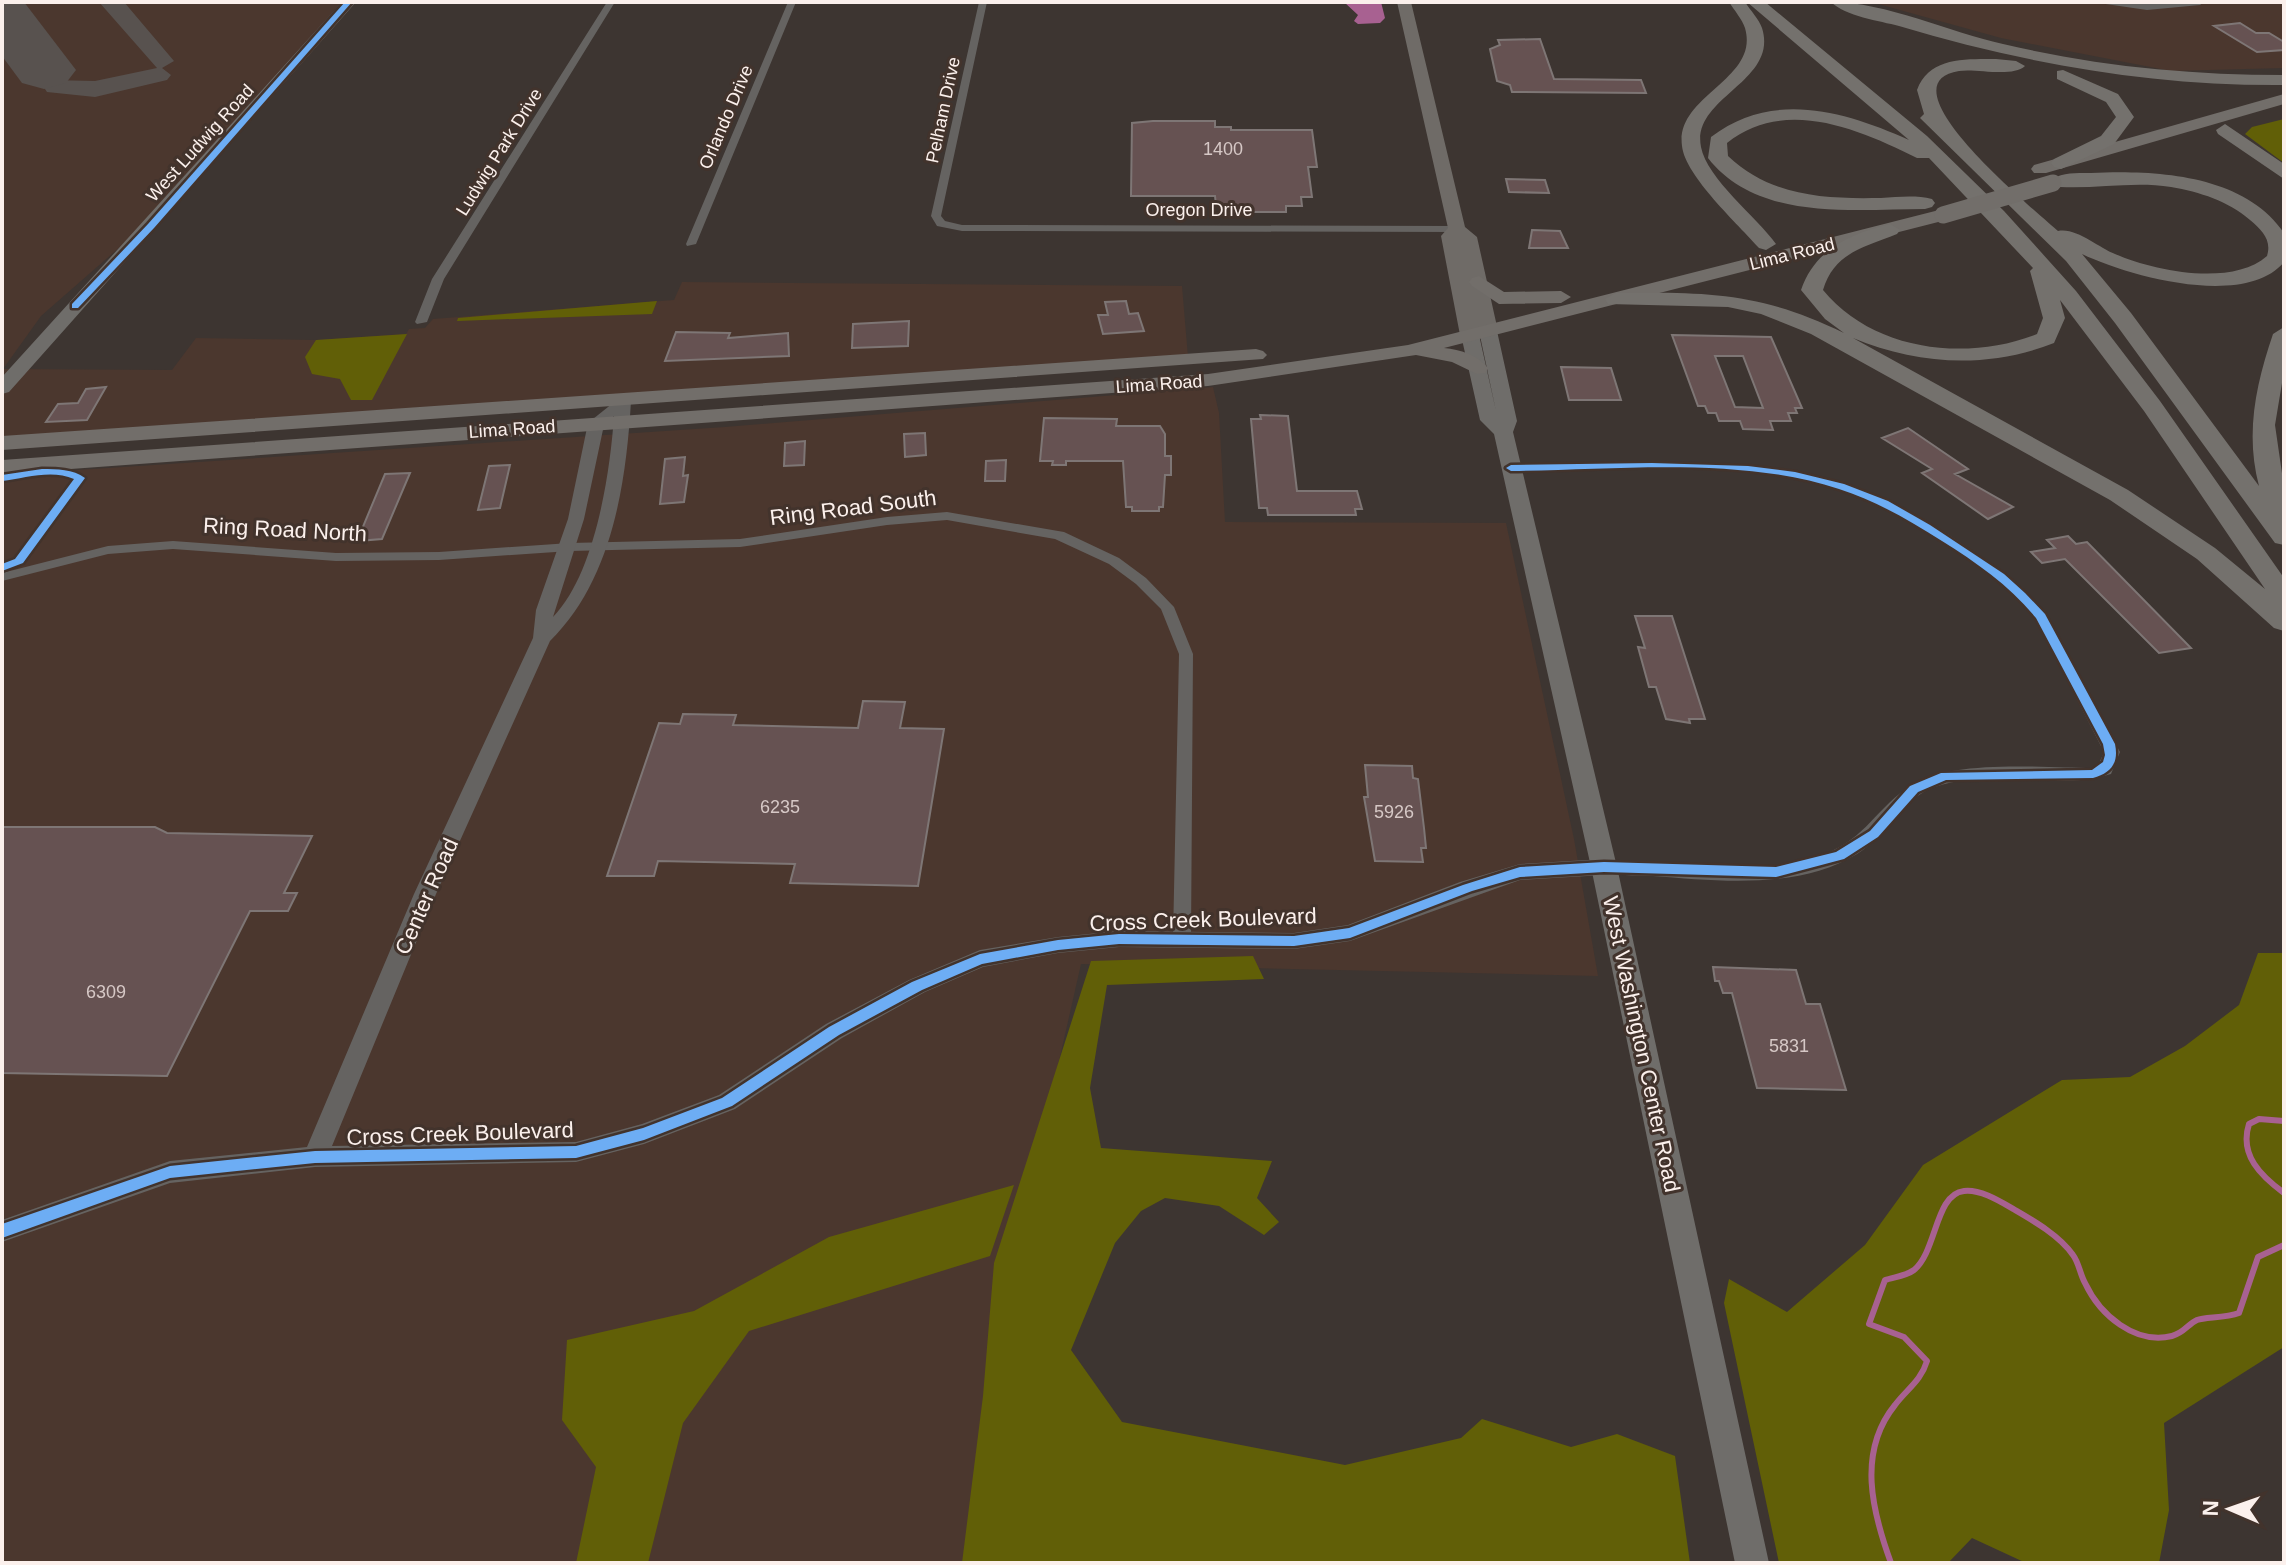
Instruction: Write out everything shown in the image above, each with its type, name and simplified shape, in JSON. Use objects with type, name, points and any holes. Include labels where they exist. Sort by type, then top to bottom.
[{"type":"highway","points":[[1737,2],[1754,31],[1754,52],[1738,79],[1700,114],[1692,128],[1690,143],[1698,162],[1766,244]]},
{"type":"highway","points":[[1755,2],[1858,82],[1962,178],[2036,258],[2092,326],[2284,597]]},
{"type":"highway","points":[[1783,2],[1804,15]]},
{"type":"highway","points":[[1839,2],[2006,50],[2078,66],[2180,79],[2284,80]]},
{"type":"highway","points":[[1943,131],[1931,114],[1923,87],[1929,78],[1941,71],[2001,64],[2062,74],[2112,98],[2125,117],[2123,125],[2111,137],[2054,174]]},
{"type":"highway","points":[[1908,99],[2073,257],[2123,318],[2284,537]]},
{"type":"highway","name":"Lima Road","points":[[2054,174],[2284,99]]},
{"type":"highway","name":"Lima Road","points":[[2,443],[1208,380],[1408,351],[1561,297],[1766,244],[1933,207],[2284,113]]},
{"type":"highway","points":[[1933,207],[1846,206],[1773,194],[1733,175],[1718,158],[1718,141],[1729,129],[1752,120],[1784,115],[1819,115],[1851,121],[1881,133],[1962,178]]},
{"type":"highway","points":[[2225,130],[2284,173]]},
{"type":"highway","points":[[2030,215],[2101,257],[2162,275],[2212,279],[2240,276],[2273,262],[2279,252],[2278,241],[2263,220],[2243,207],[2191,186],[2119,176],[2054,174]]},
{"type":"highway","name":"Lima Road","points":[[2,467],[596,423],[623,411],[1230,358],[1336,344],[1477,325],[1616,299],[1890,230],[1933,207]]},
{"type":"highway","points":[[1890,230],[1830,255],[1817,269],[1812,290],[1829,312],[1858,333],[1910,348],[1984,355],[2022,350],[2046,338],[2054,318],[2036,258]]},
{"type":"highway","points":[[1479,282],[1499,298],[1561,297]]},
{"type":"highway","points":[[1616,299],[1684,298],[1744,303],[1801,323],[1896,372],[2149,513],[2249,587],[2284,622]]},
{"type":"highway","points":[[2284,334],[2262,417],[2262,451],[2269,488],[2284,517]]},
{"type":"highway","points":[[1408,351],[1450,354],[1477,368]]},
{"type":"main road","name":"West Ludwig Road","points":[[2,388],[349,2]]},
{"type":"main road","name":"West Washington Center Road","points":[[1404,2],[1457,229],[1468,237],[1479,282],[1477,368],[1489,420],[1503,432],[1604,867],[1752,1563]]},
{"type":"main road","name":"West Washington Center Road","points":[[1457,229],[1450,236],[1508,421],[1503,432]]},
{"type":"street","name":"Ludwig Park Drive","points":[[421,322],[438,279],[611,2]]},
{"type":"street","name":"Orlando Drive","points":[[691,244],[792,2]]},
{"type":"street","name":"Pelham Drive","points":[[941,224],[936,216],[983,2]]},
{"type":"street","points":[[2096,2],[2147,7],[2200,2]]},
{"type":"street","name":"Oregon Drive","points":[[941,224],[962,228],[1457,229]]},
{"type":"street","name":"Center Road","points":[[315,1157],[425,894],[542,638],[575,601],[597,547],[623,411]]},
{"type":"street","name":"Center Road","points":[[542,638],[545,610],[570,547],[596,423]]},
{"type":"street","name":"Cross Creek Boulevard","points":[[2,1231],[170,1172],[315,1157],[576,1152],[644,1134],[727,1102],[834,1031],[917,986],[980,959],[1058,945],[1182,938],[1294,941],[1350,933],[1468,888],[1520,872],[1604,867],[1756,873],[1799,867],[1840,856],[1874,834],[1914,789],[1931,781],[1973,774],[2093,774],[2105,770],[2111,762],[2109,744],[2041,616],[2029,600],[2006,580],[1923,524],[1882,502],[1810,479],[1760,470],[1510,463]]},
{"type":"street","name":"Ring Road South","points":[[570,547],[740,543],[887,521],[947,516],[1042,531],[1114,561],[1167,607],[1186,654],[1182,938]]},
{"type":"street","name":"Ring Road North","points":[[2,577],[78,556],[136,547],[189,546],[364,557],[570,547]]},
{"type":"shaded area","points":[[2,2],[342,2],[137,232],[41,316],[3,369],[172,370],[196,338],[316,340],[406,334],[409,329],[425,328],[433,319],[674,300],[682,282],[1182,286],[1188,357],[2,437]]},
{"type":"shaded area","points":[[1344,2],[1381,2],[1385,18],[1380,23],[1358,24],[1354,21],[1358,15]]},
{"type":"shaded area","points":[[1871,2],[2284,2],[2284,68],[2171,71],[2001,38]]},
{"type":"shaded area","points":[[2284,119],[2284,163],[2245,134],[2252,127]]},
{"type":"shaded area","points":[[657,301],[652,314],[457,321],[458,318]]},
{"type":"shaded area","points":[[407,334],[372,400],[351,400],[340,379],[312,374],[305,357],[316,340]]},
{"type":"shaded area","points":[[1213,387],[1219,413],[1225,522],[1506,523],[1574,839],[1598,976],[1081,964],[1009,1282],[995,1563],[2,1563],[2,475],[725,427]]},
{"type":"shaded area","points":[[2258,953],[2284,953],[2284,1347],[2164,1423],[2169,1510],[2159,1563],[2026,1563],[1972,1538],[1948,1563],[1779,1563],[1724,1303],[1729,1279],[1787,1312],[1865,1245],[1923,1165],[2062,1080],[2130,1077],[2185,1046],[2239,1005]]},
{"type":"shaded area","points":[[1253,956],[1264,979],[1107,985],[1090,1088],[1101,1148],[1272,1161],[1257,1198],[1279,1222],[1264,1235],[1219,1206],[1165,1198],[1141,1211],[1115,1243],[1071,1350],[1122,1422],[1345,1465],[1461,1438],[1482,1419],[1571,1447],[1617,1434],[1675,1456],[1690,1563],[962,1563],[983,1396],[994,1263],[1091,961]]},
{"type":"shaded area","points":[[1014,1185],[990,1256],[749,1331],[683,1423],[648,1563],[576,1563],[596,1467],[562,1420],[567,1340],[694,1311],[829,1237]]},
{"type":"building","points":[[2240,23],[2256,33],[2269,33],[2284,42],[2284,50],[2257,52],[2214,26]]},
{"type":"building","points":[[1540,39],[1554,79],[1641,80],[1646,93],[1512,92],[1510,85],[1497,81],[1490,49],[1500,45],[1498,40]]},
{"type":"building","points":[[1215,121],[1215,127],[1231,127],[1231,130],[1312,130],[1317,167],[1308,167],[1312,197],[1301,197],[1302,206],[1286,206],[1286,212],[1238,212],[1237,206],[1216,205],[1215,196],[1131,196],[1132,123]]},
{"type":"building","points":[[1506,179],[1545,180],[1549,193],[1509,192]]},
{"type":"building","points":[[1532,230],[1560,231],[1568,248],[1529,248]]},
{"type":"building","points":[[1126,301],[1129,314],[1138,313],[1144,331],[1103,334],[1098,315],[1108,315],[1105,302]]},
{"type":"building","points":[[909,321],[908,346],[852,348],[853,324]]},
{"type":"building","points":[[676,332],[730,333],[728,338],[788,333],[789,356],[665,361]]},
{"type":"building","points":[[1672,335],[1771,337],[1802,408],[1795,408],[1797,413],[1788,413],[1791,421],[1770,421],[1773,430],[1743,429],[1740,421],[1719,421],[1716,413],[1708,413],[1705,406],[1698,406]],"holes":[[[1715,356],[1743,356],[1763,408],[1735,407]]]},
{"type":"building","points":[[1561,367],[1611,368],[1621,400],[1569,400]]},
{"type":"building","points":[[106,387],[87,420],[46,422],[58,404],[78,403],[86,389]]},
{"type":"building","points":[[1260,415],[1288,416],[1297,491],[1357,491],[1362,509],[1355,509],[1356,515],[1268,515],[1267,508],[1259,508],[1251,419],[1261,419]]},
{"type":"building","points":[[1044,418],[1117,419],[1116,426],[1160,426],[1165,434],[1165,456],[1171,456],[1171,475],[1165,475],[1163,507],[1159,507],[1159,511],[1132,511],[1132,507],[1126,507],[1123,461],[1066,461],[1066,465],[1052,465],[1053,461],[1040,461]]},
{"type":"building","points":[[1908,428],[1968,469],[1955,474],[2013,507],[1988,519],[1922,473],[1932,469],[1882,438]]},
{"type":"building","points":[[925,433],[926,455],[905,457],[904,434]]},
{"type":"building","points":[[805,441],[804,465],[784,466],[785,443]]},
{"type":"building","points":[[685,457],[683,476],[688,475],[684,502],[660,504],[665,459]]},
{"type":"building","points":[[1006,460],[1005,481],[985,481],[986,461]]},
{"type":"building","points":[[510,465],[500,508],[478,510],[489,466]]},
{"type":"building","points":[[410,473],[382,539],[357,541],[385,474]]},
{"type":"building","points":[[2068,536],[2076,544],[2087,542],[2191,648],[2159,653],[2065,559],[2042,563],[2031,552],[2055,548],[2047,540]]},
{"type":"building","points":[[1635,616],[1672,616],[1705,719],[1689,719],[1690,723],[1666,719],[1656,687],[1649,687],[1638,647],[1645,648]]},
{"type":"building","points":[[863,701],[905,702],[900,728],[944,729],[918,886],[790,883],[795,864],[658,861],[654,876],[607,876],[659,723],[680,724],[683,714],[736,715],[733,725],[858,728]]},
{"type":"building","points":[[1365,765],[1412,766],[1413,778],[1418,779],[1424,828],[1426,848],[1421,848],[1423,862],[1375,861],[1364,797],[1368,797]]},
{"type":"building","points":[[2,827],[155,827],[167,833],[312,836],[284,893],[297,893],[288,911],[250,911],[167,1076],[2,1073]]},
{"type":"building","points":[[1713,967],[1796,970],[1806,1004],[1820,1004],[1846,1090],[1757,1088],[1732,993],[1723,993],[1719,981],[1715,981]]},
{"type":"waterway","points":[[2284,1121],[2259,1119],[2249,1124],[2247,1135],[2254,1164],[2284,1193]]},
{"type":"waterway","points":[[1891,1563],[1874,1503],[1872,1462],[1883,1423],[1927,1361],[1904,1337],[1869,1324],[1885,1280],[1911,1272],[1922,1261],[1942,1212],[1954,1194],[1964,1191],[1984,1194],[2046,1230],[2073,1255],[2092,1295],[2109,1316],[2132,1332],[2145,1336],[2172,1336],[2197,1320],[2239,1313],[2258,1257],[2284,1245]]},
{"type":"taxiway","points":[[111,2],[161,61]]},
{"type":"taxiway","points":[[56,86],[95,89],[158,75]]},
{"type":"runway","points":[[2,14],[44,70]]},
{"type":"cycle path","points":[[75,306],[151,226],[349,2]]},
{"type":"cycle path","points":[[2,1231],[170,1172],[315,1157],[576,1152],[644,1134],[727,1102],[834,1031],[917,986],[980,959],[1058,945],[1119,939],[1294,941],[1350,933],[1468,888],[1520,872],[1604,867],[1776,872],[1840,856],[1874,834],[1914,789],[1945,776],[2093,774],[2109,763],[2109,744],[2041,616],[2032,605],[1976,559],[1884,503],[1841,486],[1795,475],[1748,469],[1700,466],[1511,468]]},
{"type":"cycle path","points":[[2,478],[53,472],[80,478],[19,561],[2,568]]}]
